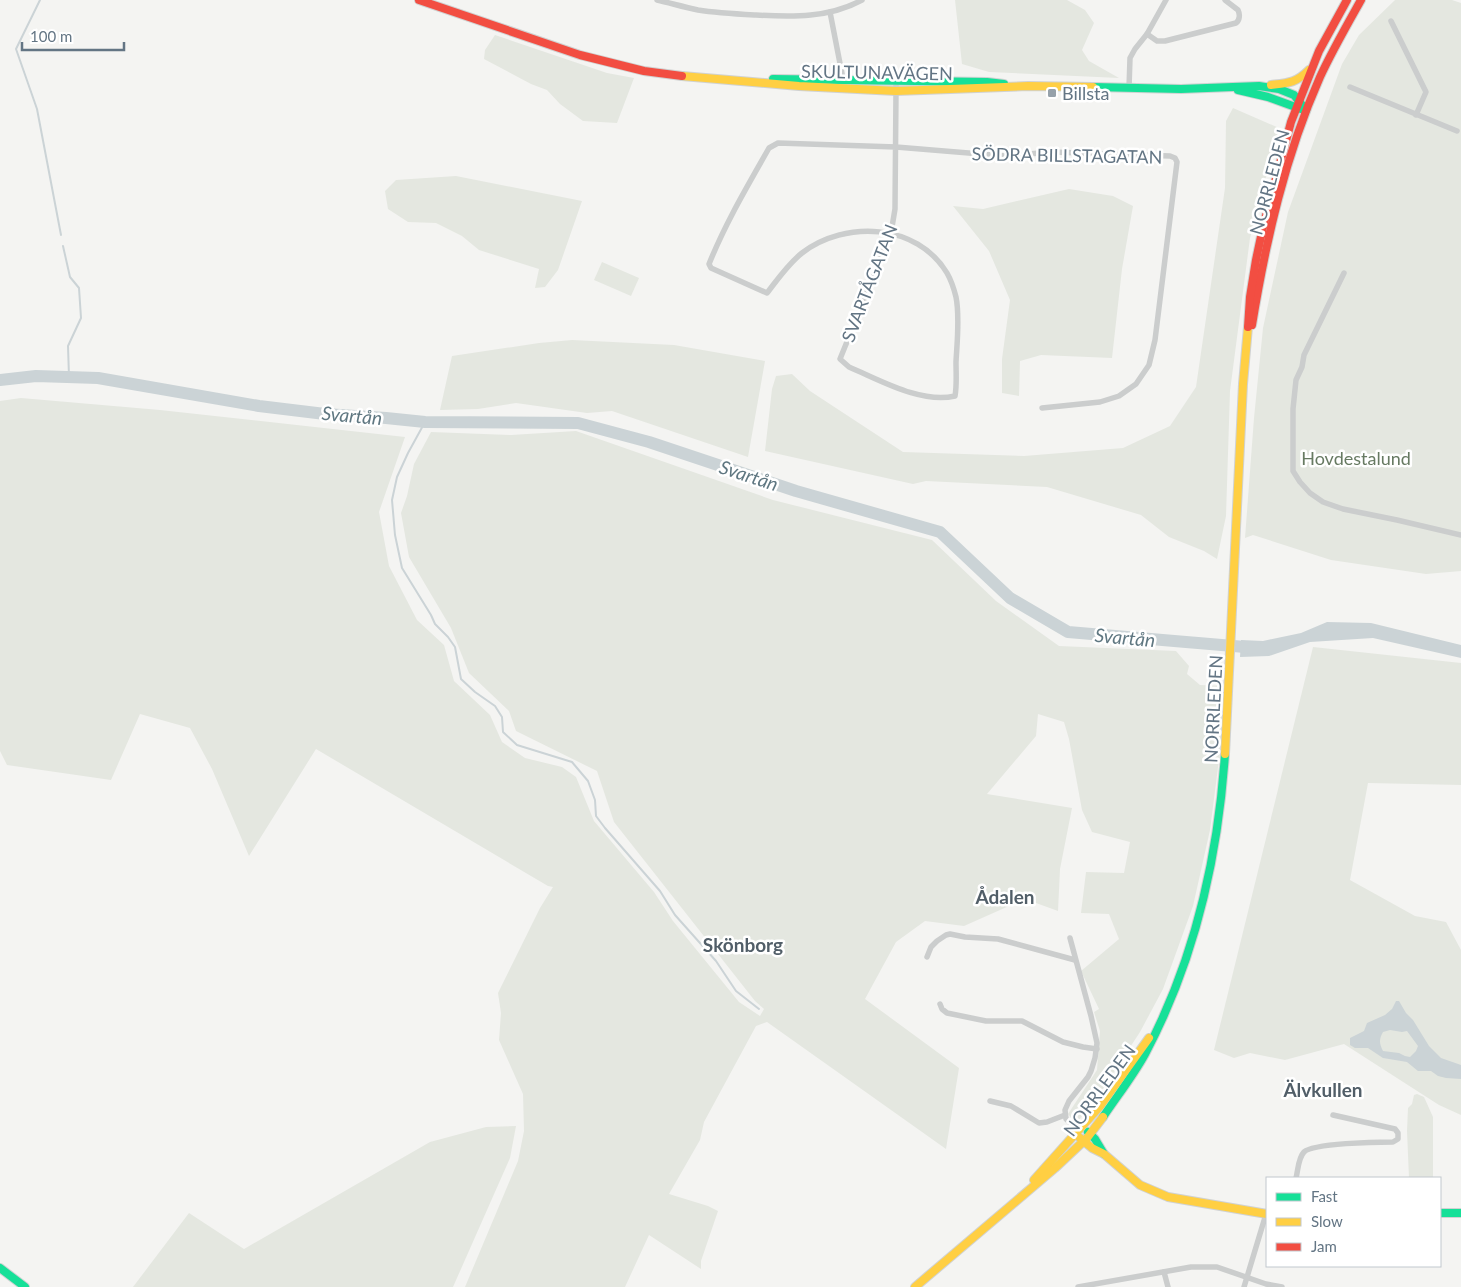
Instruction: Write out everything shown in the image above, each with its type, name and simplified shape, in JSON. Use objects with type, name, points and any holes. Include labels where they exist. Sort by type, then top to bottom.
[{"type":"main road","name":"SKULTUNAVÄGEN","points":[[419,0],[580,55],[644,70],[726,80],[844,84],[987,82],[1028,86]]},
{"type":"main road","name":"NORRLEDEN","points":[[915,1287],[1011,1206],[1090,1134],[1138,1068],[1175,989],[1186,960],[1206,886],[1219,820],[1226,742],[1243,384],[1250,298],[1256,260],[1278,168],[1293,117],[1330,29],[1347,0]]},
{"type":"main road","name":"NORRLEDEN","points":[[1243,384],[1256,300],[1284,174],[1306,110],[1324,67],[1361,0]]},
{"type":"main road","points":[[1259,86],[1292,83],[1299,80],[1313,66]]},
{"type":"main road","name":"SKULTUNAVÄGEN","points":[[844,84],[896,91],[1028,86],[1129,88],[1228,88],[1259,86],[1294,95],[1298,104],[1284,103],[1268,97],[1228,88]]},
{"type":"main road","points":[[1284,103],[1293,117]]},
{"type":"main road","points":[[1298,104],[1306,110]]},
{"type":"main road","name":"NORRLEDEN","points":[[1011,1206],[1080,1131],[1158,1025]]},
{"type":"main road","points":[[1080,1131],[1090,1134],[1104,1154]]},
{"type":"main road","points":[[1080,1131],[1084,1141],[1092,1148],[1104,1154],[1140,1185],[1168,1197],[1266,1214]]},
{"type":"main road","points":[[1441,1213],[1461,1213]]},
{"type":"main road","points":[[0,1268],[25,1287]]},
{"type":"street","points":[[657,0],[698,10],[804,17],[830,12],[862,0]]},
{"type":"street","points":[[1129,88],[1130,58],[1147,34],[1166,0]]},
{"type":"street","points":[[1147,34],[1157,41],[1165,41],[1236,23],[1240,12],[1225,0]]},
{"type":"street","points":[[830,12],[844,84]]},
{"type":"street","points":[[1391,20],[1426,92],[1416,115]]},
{"type":"street","name":"SVARTÅGATAN","points":[[891,233],[915,242],[928,251],[940,262],[954,287],[957,300],[957,317],[956,394],[954,396],[939,398],[918,396],[849,367],[840,359],[891,233],[895,209],[896,82]]},
{"type":"street","points":[[1350,87],[1457,131]]},
{"type":"street","points":[[891,233],[857,232],[829,238],[815,245],[792,262],[767,293],[714,270],[709,264],[722,231],[773,144],[896,147]]},
{"type":"street","name":"SÖDRA BILLSTAGATAN","points":[[896,147],[1005,156],[1052,152],[1170,156],[1178,162],[1155,340],[1149,365],[1136,384],[1119,396],[1100,402],[1042,408]]},
{"type":"street","points":[[1344,273],[1304,355],[1302,367],[1296,380],[1292,424],[1293,471],[1310,493],[1323,502],[1343,509],[1461,535]]},
{"type":"street","points":[[927,957],[931,947],[937,941],[950,934],[998,939],[1076,960]]},
{"type":"street","points":[[1070,938],[1094,1028],[1096,1049],[1096,1058],[1088,1077],[1069,1101],[1065,1110],[1066,1119],[1080,1131]]},
{"type":"street","points":[[940,1004],[947,1013],[986,1021],[1022,1021],[1063,1042],[1096,1049]]},
{"type":"street","points":[[990,1101],[1011,1106],[1039,1123],[1065,1115]]},
{"type":"street","points":[[1296,1177],[1302,1155],[1306,1150],[1329,1145],[1393,1142],[1398,1139],[1398,1133],[1395,1129],[1334,1115]]},
{"type":"street","points":[[1244,1287],[1266,1214]]},
{"type":"street","points":[[1078,1287],[1192,1267],[1210,1266],[1266,1284],[1282,1287]]},
{"type":"street","points":[[1164,1272],[1168,1287]]},
{"type":"green space","points":[[955,0],[1067,0],[1085,10],[1094,23],[1082,50],[1089,61],[1119,78],[989,72],[962,64]]},
{"type":"green space","name":"Hovdestalund","points":[[1395,0],[1452,0],[1461,3],[1461,571],[1426,574],[1331,560],[1253,535],[1245,538],[1263,328],[1288,212],[1342,64],[1359,35]]},
{"type":"green space","points":[[495,35],[607,73],[634,78],[617,123],[583,121],[560,104],[547,90],[531,84],[484,59],[485,50]]},
{"type":"green space","points":[[1233,108],[1279,128],[1250,238],[1230,391],[1226,516],[1217,559],[1204,551],[1169,537],[1141,515],[1047,487],[926,481],[913,484],[765,451],[772,389],[776,376],[792,374],[810,391],[903,452],[1024,456],[1123,448],[1170,426],[1196,387],[1225,188],[1226,121]]},
{"type":"green space","points":[[456,176],[582,201],[558,270],[545,287],[535,288],[539,269],[479,250],[462,236],[436,223],[408,222],[388,209],[385,191],[396,180]]},
{"type":"green space","points":[[1069,189],[1113,196],[1133,206],[1122,269],[1112,358],[1041,355],[1020,361],[1019,396],[1002,393],[1002,359],[1010,300],[989,251],[953,206],[983,209]]},
{"type":"green space","points":[[602,262],[639,278],[631,296],[594,280]]},
{"type":"green space","points":[[572,340],[674,345],[765,361],[748,457],[612,411],[587,413],[516,403],[478,409],[440,410],[452,356]]},
{"type":"green space","points":[[21,398],[160,410],[405,437],[379,512],[389,566],[417,620],[444,645],[454,681],[490,715],[502,742],[525,758],[562,767],[576,777],[594,821],[654,892],[673,921],[739,1002],[760,1016],[764,1009],[755,1001],[614,822],[597,771],[516,731],[509,711],[469,673],[451,628],[409,557],[401,513],[414,464],[431,432],[511,435],[576,431],[773,500],[932,540],[996,601],[1059,646],[1176,651],[1189,666],[1187,674],[1200,685],[1224,686],[1221,744],[1210,830],[1193,906],[1163,989],[1140,1032],[1104,1087],[1076,1124],[1068,1114],[1097,1070],[1100,1031],[1094,1012],[1099,1009],[1081,971],[1119,939],[1109,914],[1081,913],[1086,872],[1124,873],[1130,842],[1092,832],[1082,810],[1064,722],[1038,714],[1036,736],[987,794],[1072,808],[1060,869],[1058,911],[1025,899],[964,926],[925,921],[896,942],[865,999],[959,1068],[946,1149],[767,1022],[756,1026],[704,1122],[700,1140],[669,1194],[718,1211],[701,1261],[701,1269],[649,1235],[625,1287],[465,1287],[518,1161],[524,1131],[523,1094],[499,1040],[501,1013],[498,993],[540,908],[553,887],[548,886],[316,749],[249,856],[212,769],[190,728],[140,714],[111,780],[7,765],[0,751],[0,401]]},
{"type":"green space","points":[[1313,647],[1461,663],[1461,785],[1368,783],[1350,880],[1415,916],[1446,922],[1461,950],[1461,1115],[1439,1105],[1344,1044],[1285,1060],[1250,1053],[1234,1058],[1214,1050]]},
{"type":"green space","points":[[1417,1094],[1424,1097],[1433,1117],[1433,1177],[1409,1177],[1408,1108],[1412,1104],[1414,1095]]},
{"type":"green space","points":[[516,1126],[510,1158],[453,1287],[133,1287],[189,1213],[244,1249],[430,1142],[486,1127]]},
{"type":"shaded area","points":[[1327,622],[1371,623],[1461,645],[1461,658],[1373,638],[1310,642],[1269,656],[1240,657],[1241,640],[1263,641],[1301,633]]},
{"type":"shaded area","points":[[1396,1001],[1399,1001],[1429,1046],[1441,1058],[1461,1065],[1461,1079],[1438,1076],[1431,1071],[1418,1071],[1407,1062],[1383,1058],[1368,1048],[1355,1048],[1350,1045],[1350,1038],[1364,1031],[1367,1023],[1385,1015],[1392,1009]],"holes":[[[1390,1030],[1407,1031],[1418,1046],[1416,1051],[1410,1057],[1399,1053],[1383,1051],[1380,1041],[1383,1032]]]},
{"type":"waterway","points":[[40,0],[16,49],[37,109],[61,235]]},
{"type":"waterway","points":[[63,246],[70,277],[79,288],[81,318],[68,346],[69,377]]},
{"type":"waterway","name":"Svartån","points":[[0,380],[36,376],[98,378],[259,406],[325,414],[425,422],[578,423],[649,442],[796,491],[940,532],[1010,598],[1068,632],[1257,648]]},
{"type":"waterway","points":[[425,422],[397,477],[392,500],[395,535],[402,568],[435,624],[455,647],[461,679],[495,706],[502,717],[503,732],[517,745],[572,762],[588,781],[595,800],[596,816],[605,828],[660,891],[675,915],[716,961],[736,991],[759,1009]]},
{"type":"traffic: fast","points":[[773,79],[987,82],[1004,84]]},
{"type":"traffic: fast","points":[[1093,87],[1181,89],[1259,86],[1279,89],[1294,95],[1306,110]]},
{"type":"traffic: fast","points":[[1238,90],[1268,97],[1301,109]]},
{"type":"traffic: fast","points":[[1103,1117],[1145,1054],[1162,1019],[1190,946],[1210,870],[1222,793],[1225,754]]},
{"type":"traffic: fast","points":[[1088,1132],[1095,1139],[1104,1154]]},
{"type":"traffic: fast","points":[[1441,1213],[1461,1213]]},
{"type":"traffic: fast","points":[[0,1268],[25,1287]]},
{"type":"traffic: slow","points":[[1271,85],[1292,82],[1309,70]]},
{"type":"traffic: slow","points":[[682,76],[799,86],[896,91],[1028,86],[1093,87]]},
{"type":"traffic: slow","points":[[1225,754],[1243,384],[1248,327]]},
{"type":"traffic: slow","points":[[1034,1180],[1101,1105],[1149,1038]]},
{"type":"traffic: slow","points":[[915,1287],[1055,1168],[1087,1138],[1103,1117]]},
{"type":"traffic: slow","points":[[1080,1138],[1092,1148],[1104,1154],[1140,1185],[1168,1197],[1266,1214]]},
{"type":"traffic: jam","points":[[419,0],[580,55],[644,71],[682,76]]},
{"type":"traffic: jam","points":[[1248,327],[1250,297],[1256,260],[1291,122],[1319,51],[1347,0]]},
{"type":"traffic: jam","points":[[1252,325],[1270,230],[1297,137],[1320,77],[1361,0]]},
{"type":"place","name":"Billsta","points":[[1052,93]]},
{"type":"district","name":"Ådalen","points":[[1005,896]]},
{"type":"district","name":"Skönborg","points":[[743,944]]},
{"type":"district","name":"Älvkullen","points":[[1323,1089]]}]
